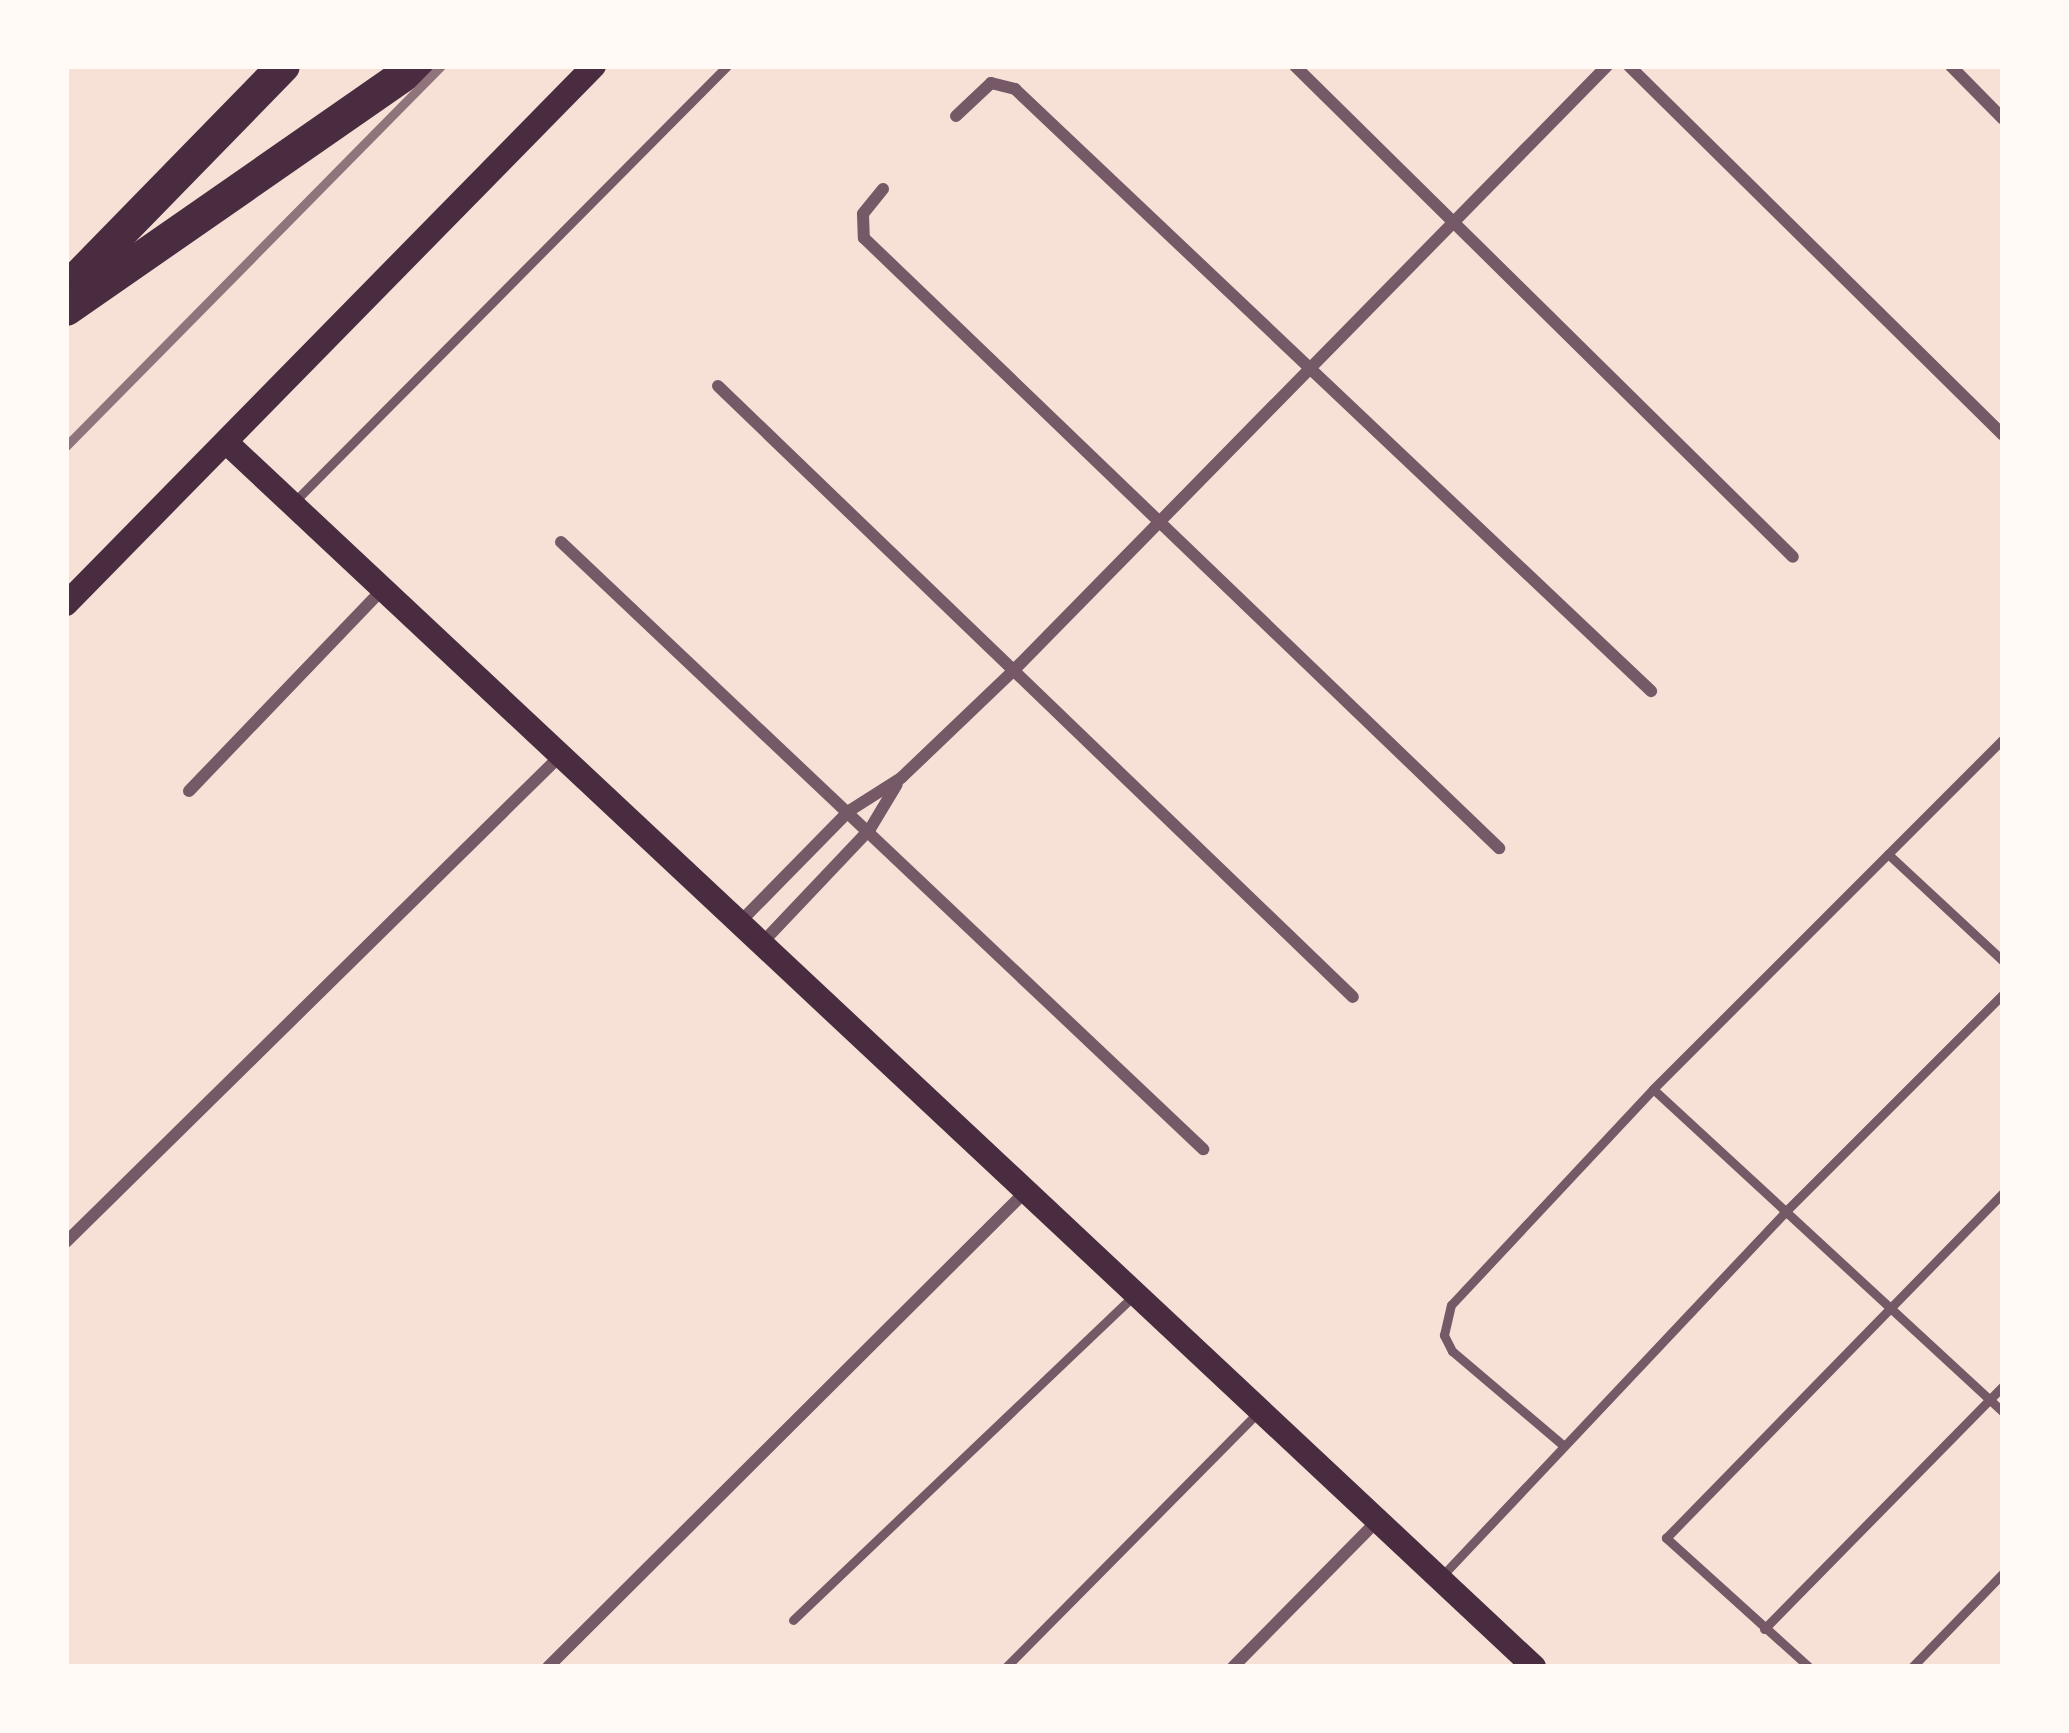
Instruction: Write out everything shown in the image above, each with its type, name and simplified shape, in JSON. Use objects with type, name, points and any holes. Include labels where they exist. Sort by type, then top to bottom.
[{"type":"highway","points":[[66,288],[283,66]]},
{"type":"highway","points":[[66,309],[416,66]]},
{"type":"main road","points":[[66,604],[593,66]]},
{"type":"main road","points":[[226,442],[1022,1195],[1534,1667]]},
{"type":"street","points":[[1295,66],[1792,557]]},
{"type":"street","points":[[1629,66],[2003,435]]},
{"type":"street","points":[[1951,66],[2003,119]]},
{"type":"street","points":[[738,925],[849,811],[901,778],[1014,670],[1312,370],[1601,68]]},
{"type":"street","points":[[956,116],[991,83],[1016,89],[1651,691]]},
{"type":"street","points":[[883,189],[863,214],[864,238],[1499,848]]},
{"type":"street","points":[[718,386],[1353,997]]},
{"type":"street","points":[[561,542],[870,829],[1203,1149]]},
{"type":"street","points":[[189,791],[380,592]]},
{"type":"street","points":[[66,1242],[560,757]]},
{"type":"street","points":[[760,945],[870,829],[901,778]]},
{"type":"street","points":[[548,1667],[1022,1195]]},
{"type":"street","points":[[1233,1667],[1378,1520]]},
{"type":"lane","points":[[291,505],[727,66]]},
{"type":"lane","points":[[1564,1447],[1452,1351],[1445,1319],[1653,1089],[2003,739]]},
{"type":"lane","points":[[1888,854],[2003,961]]},
{"type":"lane","points":[[1439,1579],[1787,1210],[2003,994]]},
{"type":"lane","points":[[1653,1089],[2003,1412]]},
{"type":"lane","points":[[1809,1667],[1666,1538],[2003,1193]]},
{"type":"lane","points":[[793,1620],[1133,1296]]},
{"type":"lane","points":[[1764,1629],[2003,1386]]},
{"type":"lane","points":[[1006,1667],[1259,1411]]},
{"type":"lane","points":[[1912,1667],[2003,1573]]},
{"type":"railway","points":[[66,446],[441,66]]}]
